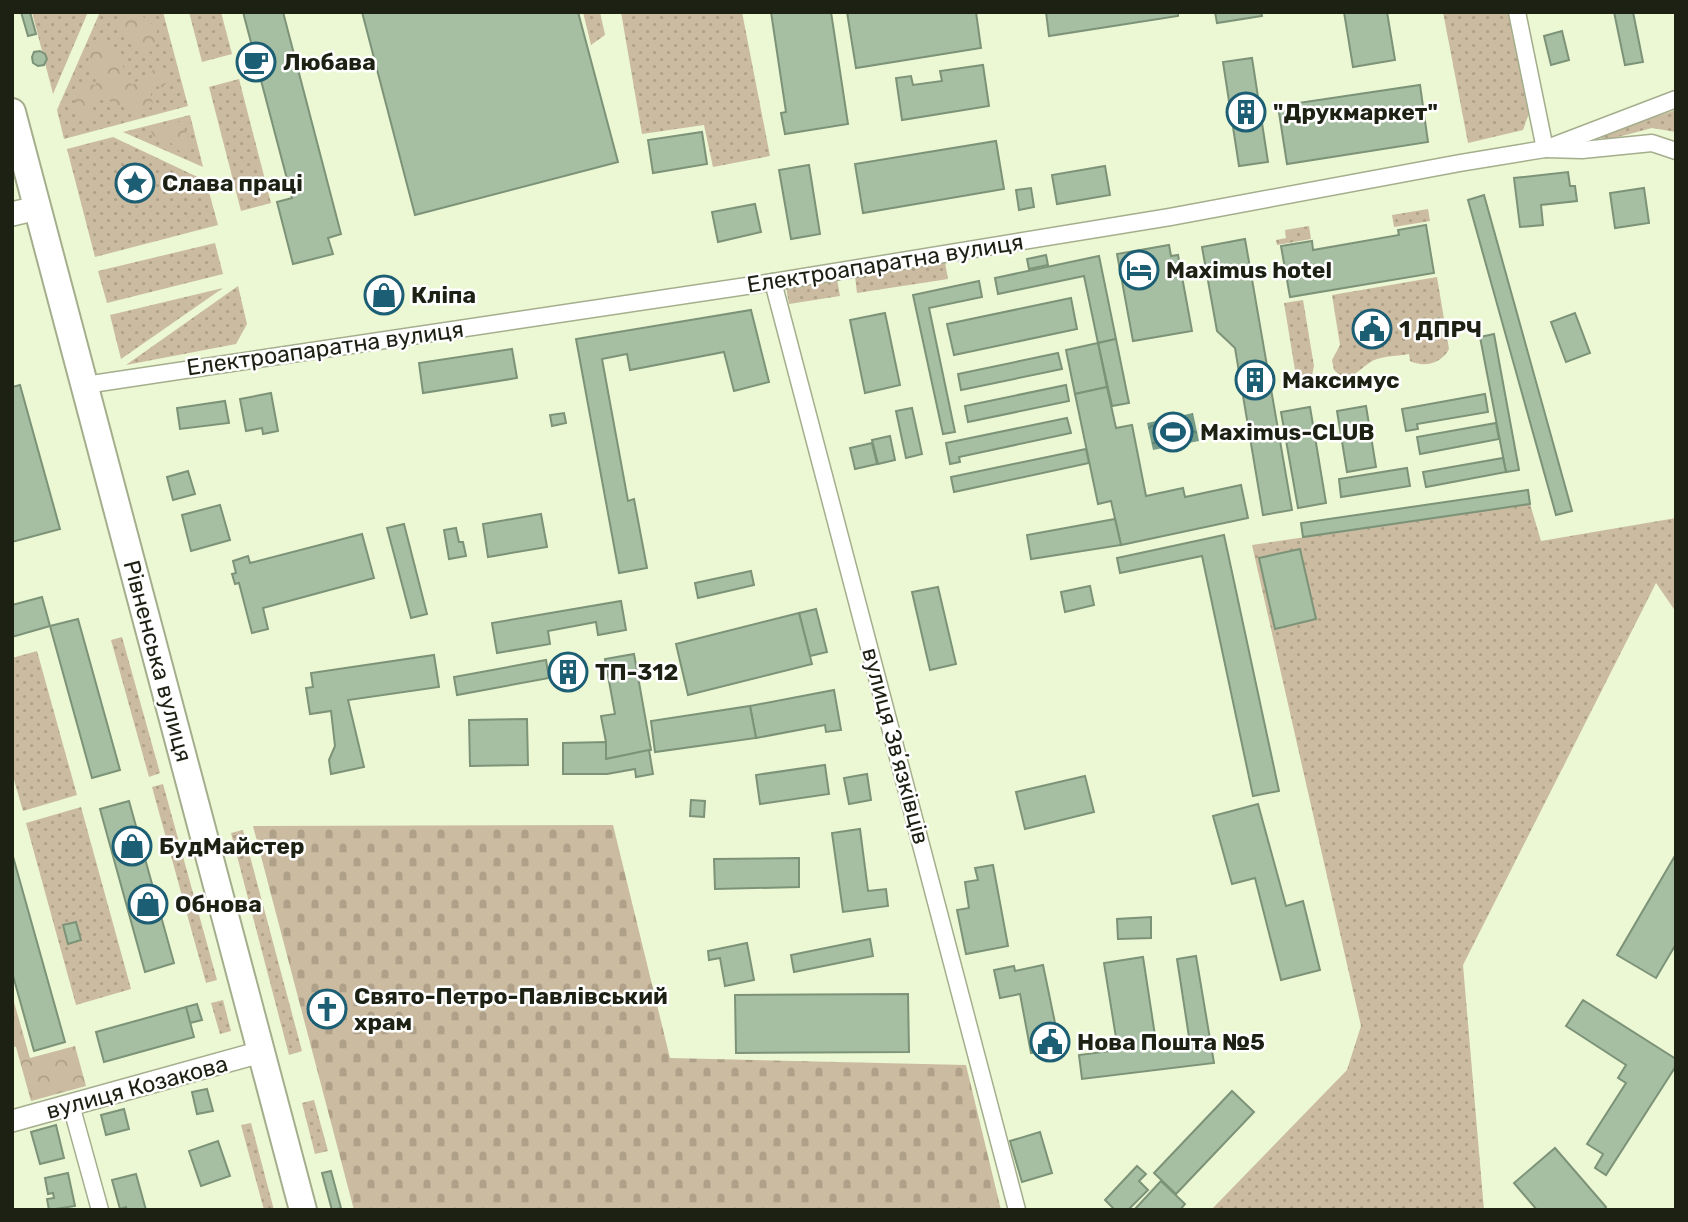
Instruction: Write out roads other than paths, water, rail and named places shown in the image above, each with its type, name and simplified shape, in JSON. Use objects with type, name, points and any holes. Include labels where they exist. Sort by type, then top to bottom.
[{"type":"main road","name":"Рівненська вулиця","points":[[12,112],[25,211],[85,385],[303,1210]]},
{"type":"street","points":[[1517,12],[1545,149],[1583,150],[1652,143],[1676,151]]},
{"type":"street","name":"Електроапаратна вулиця","points":[[85,385],[773,282],[1170,217],[1545,149],[1676,99]]},
{"type":"street","name":"вулиця Звʼязківців","points":[[773,282],[1017,1210]]},
{"type":"street","name":"вулиця Козакова","points":[[12,1121],[261,1052]]},
{"type":"street","points":[[71,1105],[100,1210]]},
{"type":"water","name":"Maximus-CLUB","points":[[1193,413],[1199,441],[1153,450],[1147,423]]},
{"type":"place","name":"Любава","points":[[256,62]]},
{"type":"place","name":"\"Друкмаркет\"","points":[[1246,112]]},
{"type":"place","name":"Слава праці","points":[[135,183]]},
{"type":"place","name":"Maximus hotel","points":[[1139,270]]},
{"type":"place","name":"Кліпа","points":[[384,295]]},
{"type":"place","name":"1 ДПРЧ","points":[[1372,329]]},
{"type":"place","name":"Максимус","points":[[1255,380]]},
{"type":"place","name":"Maximus-CLUB","points":[[1173,432]]},
{"type":"place","name":"ТП-312","points":[[568,672]]},
{"type":"place","name":"БудМайстер","points":[[132,846]]},
{"type":"place","name":"Обнова","points":[[148,904]]},
{"type":"place","name":"Свято-Петро-Павлівський храм","points":[[327,1009]]},
{"type":"place","name":"Нова Пошта №5","points":[[1050,1042]]}]
